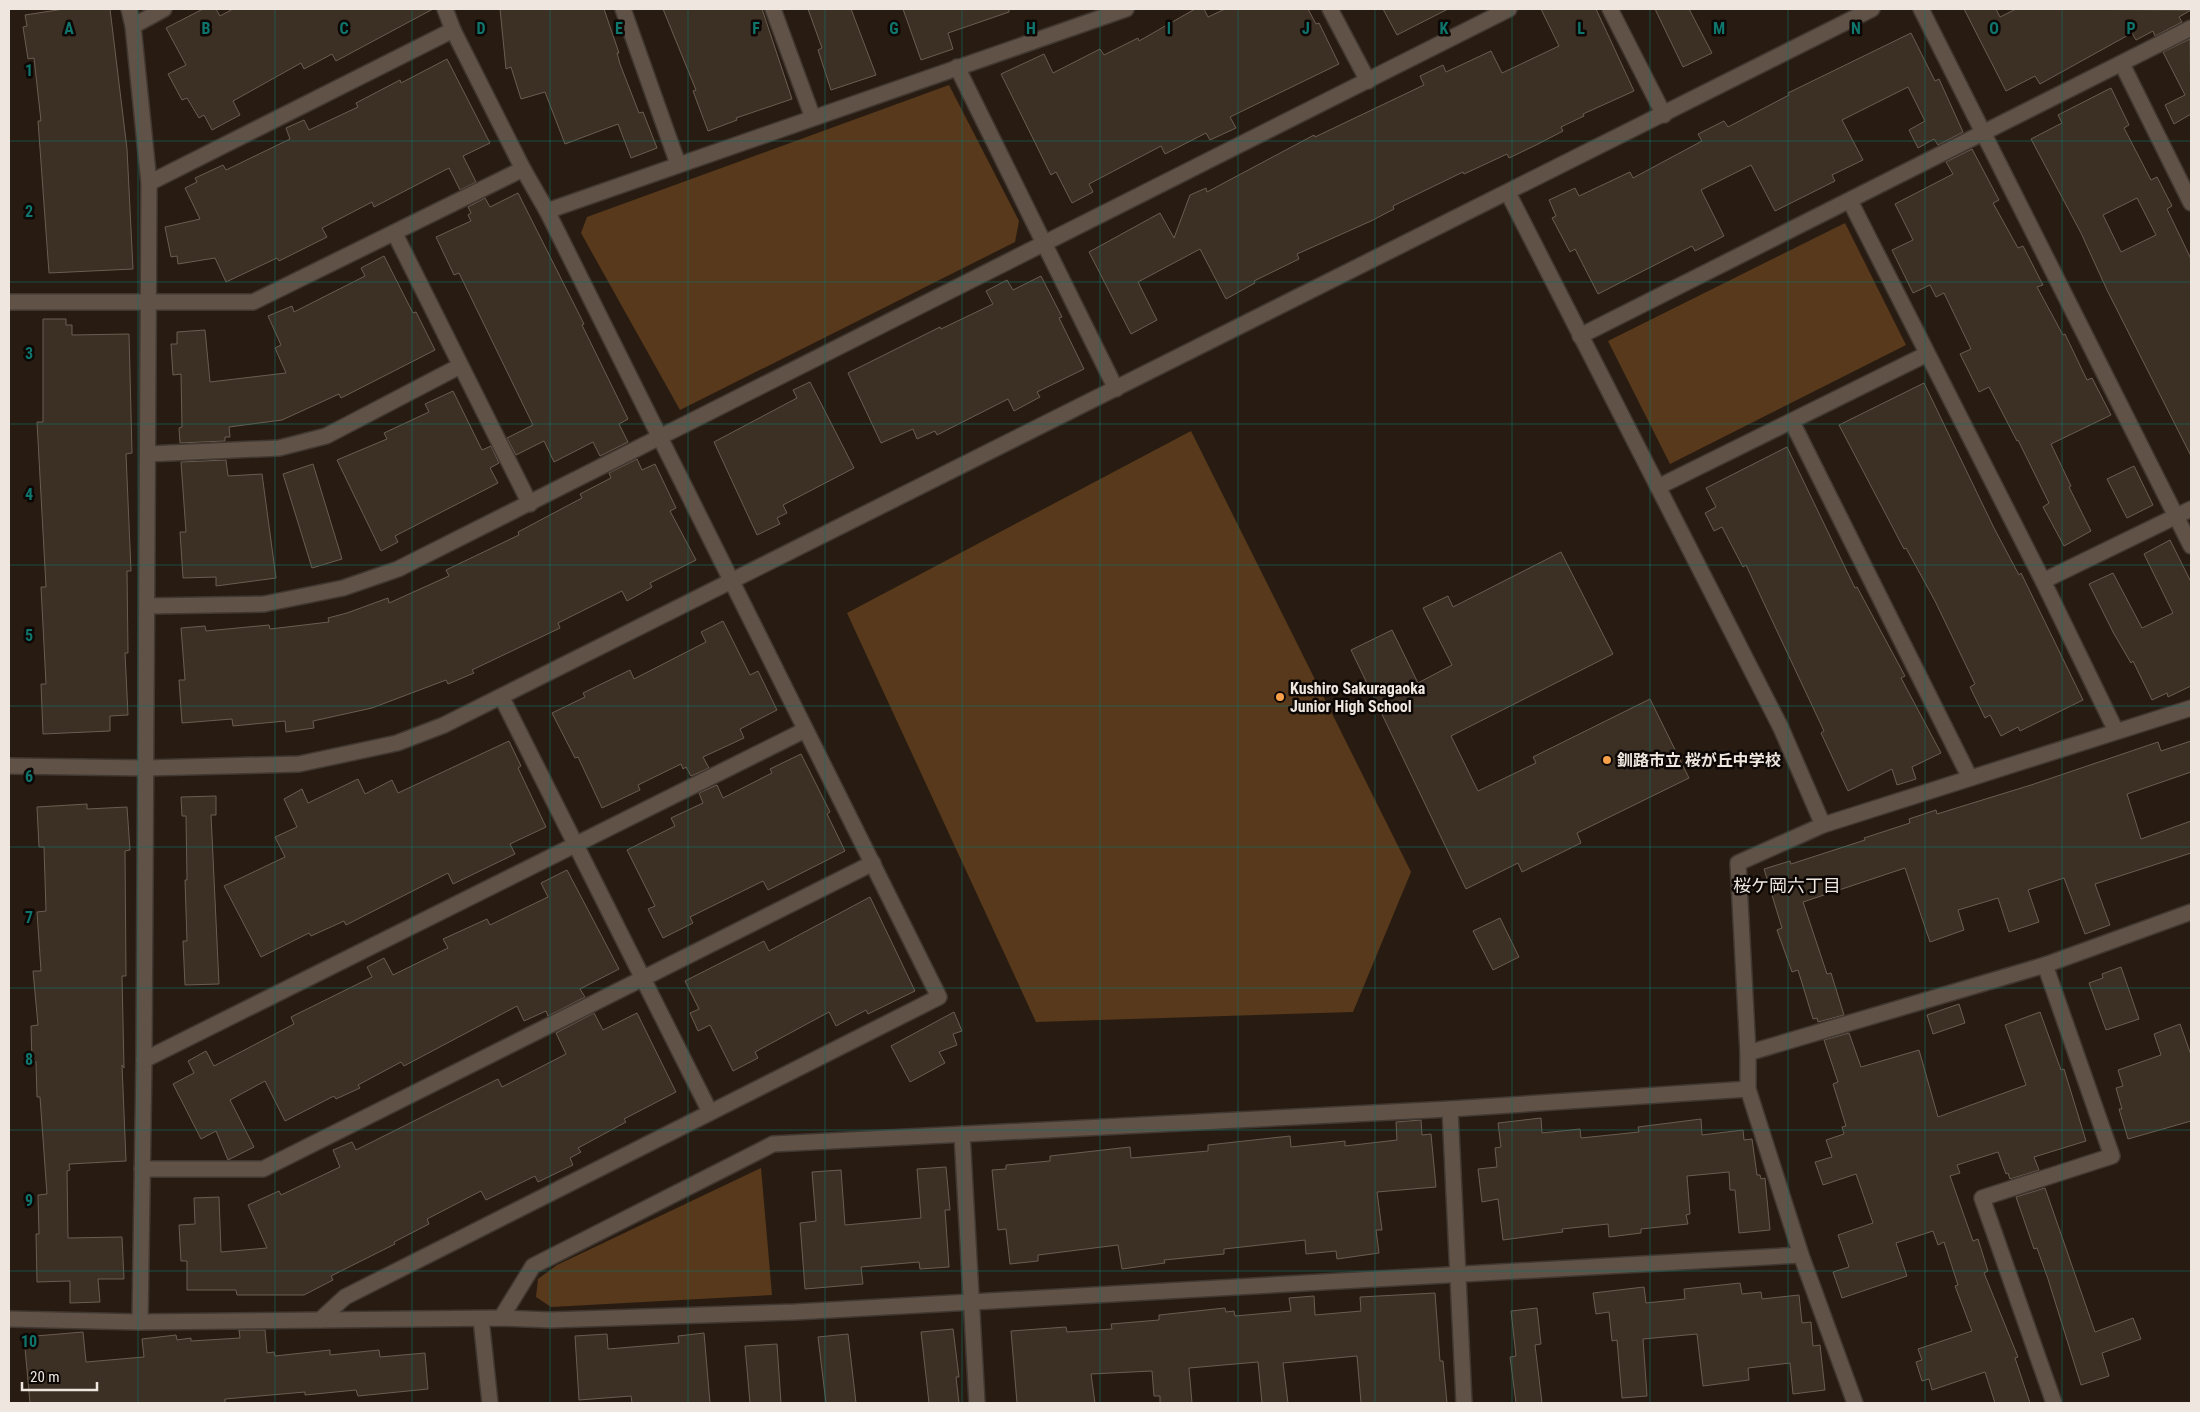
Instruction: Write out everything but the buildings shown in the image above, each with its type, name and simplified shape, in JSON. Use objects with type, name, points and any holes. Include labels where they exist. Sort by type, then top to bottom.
[{"type":"street","points":[[129,9],[134,26],[149,183],[150,300],[140,1322]]},
{"type":"street","points":[[134,26],[164,9]]},
{"type":"street","points":[[320,1320],[345,1297],[939,997],[874,863],[805,730],[547,211],[522,169],[453,30],[445,9]]},
{"type":"street","points":[[623,9],[678,164]]},
{"type":"street","points":[[773,9],[813,118]]},
{"type":"street","points":[[547,211],[1126,9]]},
{"type":"street","points":[[1330,9],[1368,81]]},
{"type":"street","points":[[148,606],[264,604],[343,588],[398,569],[1509,9]]},
{"type":"street","points":[[1610,9],[1664,115]]},
{"type":"street","points":[[9,766],[146,768],[298,764],[396,743],[444,726],[1872,9]]},
{"type":"street","points":[[1921,9],[2191,546]]},
{"type":"street","points":[[1580,336],[2191,28]]},
{"type":"street","points":[[149,183],[453,30]]},
{"type":"street","points":[[2122,64],[2191,203]]},
{"type":"street","points":[[958,67],[1116,389]]},
{"type":"street","points":[[9,302],[150,300],[253,302],[395,234],[522,169]]},
{"type":"street","points":[[1508,193],[1780,728],[1823,826]]},
{"type":"street","points":[[1850,201],[2043,581],[2116,731]]},
{"type":"street","points":[[395,234],[530,504]]},
{"type":"street","points":[[1658,487],[1927,354]]},
{"type":"street","points":[[148,454],[279,448],[326,436],[460,366]]},
{"type":"street","points":[[1792,422],[1970,778]]},
{"type":"street","points":[[2043,581],[2191,509]]},
{"type":"street","points":[[502,698],[577,844],[642,980],[710,1112]]},
{"type":"street","points":[[1855,1403],[1801,1255],[1748,1089],[1748,1053],[1738,863],[1823,826],[2191,708]]},
{"type":"street","points":[[144,1060],[805,730]]},
{"type":"street","points":[[142,1169],[263,1170],[874,863]]},
{"type":"street","points":[[1748,1053],[2045,965],[2191,912]]},
{"type":"street","points":[[2045,965],[2112,1156],[1982,1198],[2054,1403]]},
{"type":"street","points":[[501,1318],[533,1266],[773,1144],[1450,1109],[1748,1089]]},
{"type":"street","points":[[1450,1109],[1464,1403]]},
{"type":"street","points":[[962,1134],[977,1403]]},
{"type":"street","points":[[9,1319],[140,1322],[501,1318],[550,1320],[786,1312],[1801,1255]]},
{"type":"street","points":[[481,1319],[490,1403]]},
{"type":"shaded area","points":[[949,85],[1019,221],[1015,242],[680,410],[581,233],[587,217]]},
{"type":"shaded area","points":[[1845,223],[1906,345],[1670,464],[1608,341]]},
{"type":"shaded area","points":[[1191,431],[1411,872],[1353,1012],[1036,1022],[847,613]]},
{"type":"shaded area","points":[[761,1168],[772,1295],[551,1307],[536,1297],[538,1279],[557,1265]]},
{"type":"place","name":"Kushiro Sakuragaoka Junior High School","points":[[1280,697]]},
{"type":"place","name":"釧路市立 桜が丘中学校","points":[[1607,760]]},
{"type":"district","name":"桜ケ岡六丁目","points":[[1787,885]]}]
